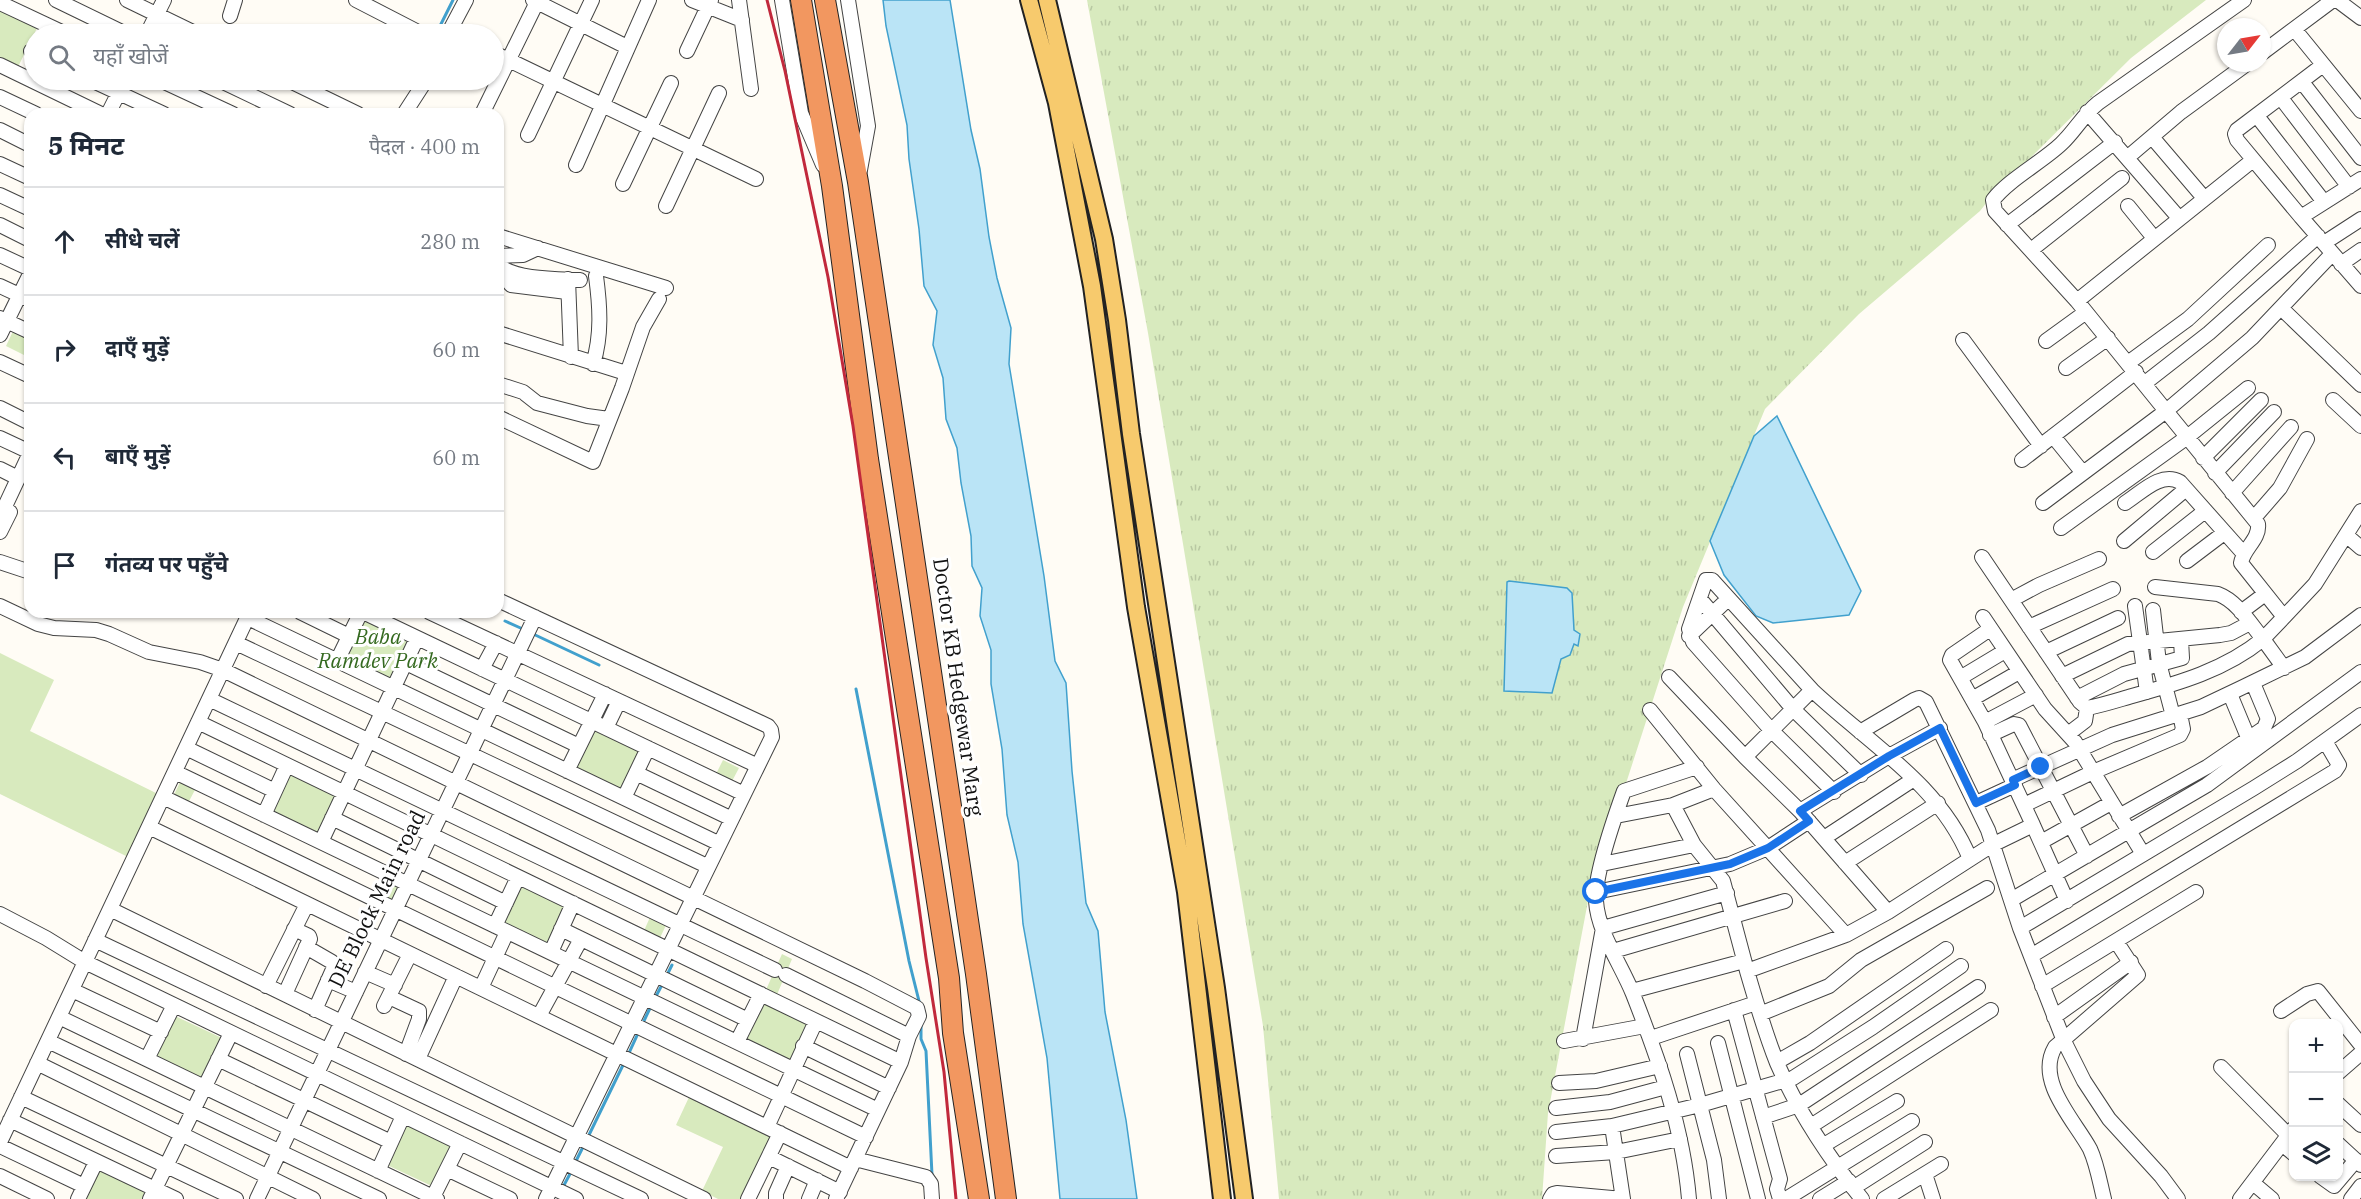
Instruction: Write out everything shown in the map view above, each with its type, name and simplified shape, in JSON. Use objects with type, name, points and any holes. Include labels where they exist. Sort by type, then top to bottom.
[{"type":"highway","points":[[801,0],[832,186],[868,459],[949,978],[953,1033],[979,1199]]},
{"type":"highway","name":"Doctor KB Hedgewar Marg","points":[[825,0],[858,182],[976,974],[1006,1199]]},
{"type":"main road","points":[[1029,0],[1057,103],[1092,286],[1136,607],[1186,892],[1222,1199]]},
{"type":"main road","points":[[1047,0],[1104,239],[1131,434],[1216,988],[1244,1199]]},
{"type":"street","points":[[56,0],[105,24]]},
{"type":"street","points":[[127,0],[176,24]]},
{"type":"street","points":[[152,24],[164,0]]},
{"type":"street","points":[[356,0],[377,4],[407,24]]},
{"type":"street","points":[[456,24],[466,0]]},
{"type":"street","points":[[528,135],[592,0]]},
{"type":"street","points":[[576,165],[648,0]]},
{"type":"street","points":[[692,0],[709,3],[742,20]]},
{"type":"street","points":[[739,0],[751,88]]},
{"type":"street","points":[[782,0],[801,113],[832,186]]},
{"type":"street","points":[[848,0],[868,126],[858,182]]},
{"type":"street","points":[[2244,0],[2087,112],[2066,140],[1993,200],[1995,211],[2137,372],[2186,438],[2254,518],[2259,529],[2241,563],[2284,617]]},
{"type":"street","points":[[2271,47],[2335,0],[2361,18]]},
{"type":"street","points":[[230,16],[233,1]]},
{"type":"street","points":[[504,70],[536,1],[627,47]]},
{"type":"street","points":[[0,3],[45,24]]},
{"type":"street","points":[[687,51],[709,3]]},
{"type":"street","points":[[2295,30],[2361,111]]},
{"type":"street","points":[[504,57],[756,178]]},
{"type":"street","points":[[0,65],[24,77]]},
{"type":"street","points":[[2323,65],[2237,129],[2235,134],[2253,160],[2361,286]]},
{"type":"street","points":[[2128,157],[2181,112],[2236,72]]},
{"type":"street","points":[[2302,82],[2361,158]]},
{"type":"street","points":[[622,184],[671,83]]},
{"type":"street","points":[[51,90],[88,108]]},
{"type":"street","points":[[111,108],[120,90]]},
{"type":"street","points":[[128,90],[155,108]]},
{"type":"street","points":[[180,90],[215,108]]},
{"type":"street","points":[[240,90],[277,108]]},
{"type":"street","points":[[309,90],[346,108]]},
{"type":"street","points":[[408,108],[420,90]]},
{"type":"street","points":[[485,108],[494,90]]},
{"type":"street","points":[[666,206],[719,93]]},
{"type":"street","points":[[0,97],[24,108]]},
{"type":"street","points":[[2281,98],[2349,187]]},
{"type":"street","points":[[2087,112],[2179,218]]},
{"type":"street","points":[[2257,116],[2324,202]]},
{"type":"street","points":[[0,130],[24,142]]},
{"type":"street","points":[[2152,137],[2204,198]]},
{"type":"street","points":[[2007,225],[2115,142]]},
{"type":"street","points":[[2046,341],[2154,238],[2253,160]]},
{"type":"street","points":[[0,164],[24,175]]},
{"type":"street","points":[[2031,250],[2122,178]]},
{"type":"street","points":[[2301,217],[2361,179]]},
{"type":"street","points":[[0,195],[24,206]]},
{"type":"street","points":[[2128,206],[2154,238]]},
{"type":"street","points":[[2043,503],[2166,411],[2252,338],[2281,308],[2329,249],[2361,219]]},
{"type":"street","points":[[0,225],[24,237]]},
{"type":"street","points":[[504,238],[663,293],[643,327],[593,462],[504,420]]},
{"type":"street","points":[[2022,460],[2137,372],[2188,319],[2268,245]]},
{"type":"street","points":[[504,256],[523,255],[538,248]]},
{"type":"street","points":[[2137,372],[2209,333],[2329,249],[2361,250]]},
{"type":"street","points":[[0,255],[24,266]]},
{"type":"street","points":[[504,268],[507,282],[511,285],[572,284],[571,357]]},
{"type":"street","points":[[593,364],[599,338],[596,276]]},
{"type":"street","points":[[0,286],[24,298]]},
{"type":"street","points":[[0,335],[3,319],[24,299]]},
{"type":"street","points":[[2281,308],[2361,385]]},
{"type":"street","points":[[3,319],[24,329]]},
{"type":"street","points":[[504,335],[626,374]]},
{"type":"street","points":[[2066,368],[2108,338]]},
{"type":"street","points":[[1963,340],[2040,446]]},
{"type":"street","points":[[0,362],[24,373]]},
{"type":"street","points":[[504,386],[523,392],[537,403],[587,416],[609,418]]},
{"type":"street","points":[[2061,528],[2186,438],[2248,388]]},
{"type":"street","points":[[2203,458],[2261,400]]},
{"type":"street","points":[[2332,400],[2361,426]]},
{"type":"street","points":[[0,408],[24,420]]},
{"type":"street","points":[[2215,473],[2274,412]]},
{"type":"street","points":[[2232,493],[2291,427]]},
{"type":"street","points":[[2053,436],[2083,473]]},
{"type":"street","points":[[0,438],[24,450]]},
{"type":"street","points":[[2254,518],[2280,488],[2307,440]]},
{"type":"street","points":[[2,508],[24,466]]},
{"type":"street","points":[[0,470],[18,478]]},
{"type":"street","points":[[2125,503],[2166,478],[2173,478],[2186,489],[2244,554]]},
{"type":"street","points":[[0,532],[24,482]]},
{"type":"street","points":[[2124,541],[2186,489]]},
{"type":"street","points":[[2153,552],[2205,511]]},
{"type":"street","points":[[2082,703],[2147,692],[2230,662],[2263,639],[2315,584],[2361,511]]},
{"type":"street","points":[[2187,561],[2224,533]]},
{"type":"street","points":[[2346,535],[2361,548]]},
{"type":"street","points":[[1982,557],[2082,703],[2085,721],[2068,734]]},
{"type":"street","points":[[2011,600],[2099,559]]},
{"type":"street","points":[[0,562],[24,570]]},
{"type":"street","points":[[1834,792],[1771,730],[1689,636],[1689,629],[1706,580],[1709,579],[1812,690],[1914,779],[1938,803],[1953,824],[1980,853],[2011,900],[2054,1017],[2060,1044],[2109,1119],[2178,1199]]},
{"type":"street","points":[[2155,587],[2218,594],[2225,597],[2245,617],[2284,668]]},
{"type":"street","points":[[2029,627],[2113,589]]},
{"type":"street","points":[[2062,676],[2117,647],[2141,642],[2181,640],[2231,633],[2265,594]]},
{"type":"street","points":[[1700,599],[1793,709],[1861,775]]},
{"type":"street","points":[[1689,636],[1728,599]]},
{"type":"street","points":[[504,603],[768,726],[772,737],[742,793],[549,1193]]},
{"type":"street","points":[[0,606],[24,617]]},
{"type":"street","points":[[2135,606],[2147,692]]},
{"type":"street","points":[[2024,805],[2093,772],[2180,735],[2183,729],[2164,687],[2155,641],[2153,610]]},
{"type":"street","points":[[1976,803],[2041,767],[2080,749],[2112,735],[2201,707],[2284,668],[2305,657],[2361,615]]},
{"type":"street","name":"DE Block Main road","points":[[256,1199],[535,617]]},
{"type":"street","points":[[25,618],[54,628],[96,630],[149,652],[200,662],[223,670],[917,1008],[920,1016],[909,1036],[901,1062],[838,1195],[817,1180],[769,1157]]},
{"type":"street","points":[[84,1186],[0,1144],[248,618]]},
{"type":"street","points":[[255,618],[336,660],[718,843]]},
{"type":"street","points":[[312,618],[349,636]]},
{"type":"street","points":[[336,660],[349,636],[363,618]]},
{"type":"street","points":[[377,618],[742,793]]},
{"type":"street","points":[[442,618],[756,765]]},
{"type":"street","points":[[2046,652],[2118,618]]},
{"type":"street","points":[[2067,901],[2014,782],[1950,657],[1986,623],[2053,719],[2080,749],[2143,854]]},
{"type":"street","points":[[321,842],[417,638]]},
{"type":"street","points":[[2082,703],[2124,674],[2182,658],[2181,640]]},
{"type":"street","points":[[236,643],[707,866]]},
{"type":"street","points":[[482,669],[496,643]]},
{"type":"street","points":[[427,673],[439,648]]},
{"type":"street","points":[[1960,678],[2005,651]]},
{"type":"street","points":[[406,663],[579,746]]},
{"type":"street","points":[[1972,699],[2019,672]]},
{"type":"street","points":[[2011,900],[2207,785],[2254,753],[2361,672]]},
{"type":"street","points":[[1669,676],[1744,757],[1804,816],[1888,912]]},
{"type":"street","points":[[2119,816],[2175,786],[2248,739],[2268,723],[2253,683]]},
{"type":"street","points":[[1744,757],[1812,690]]},
{"type":"street","points":[[567,771],[605,694]]},
{"type":"street","points":[[2230,694],[2254,753]]},
{"type":"street","points":[[1988,729],[2036,695]]},
{"type":"street","points":[[1860,732],[1919,698],[1926,702],[1976,803],[1980,853]]},
{"type":"street","points":[[209,699],[909,1036]]},
{"type":"street","points":[[606,728],[618,701]]},
{"type":"street","points":[[1650,710],[1714,789],[1846,935]]},
{"type":"street","points":[[2020,928],[2254,788],[2361,715]]},
{"type":"street","points":[[447,743],[458,718]]},
{"type":"street","points":[[198,722],[901,1062]]},
{"type":"street","points":[[1988,729],[2017,724],[2087,856]]},
{"type":"street","points":[[1596,892],[1715,869],[1768,848],[1834,792],[1889,756],[1940,728]]},
{"type":"street","points":[[494,765],[505,741]]},
{"type":"street","points":[[2031,956],[2335,771],[2339,765],[2338,761],[2325,741]]},
{"type":"street","points":[[186,748],[275,791]]},
{"type":"street","points":[[624,798],[648,748]]},
{"type":"street","points":[[264,815],[287,765]]},
{"type":"street","points":[[1689,1199],[1680,1139],[1660,1066],[1632,991],[1603,928],[1596,902],[1596,892],[1602,864],[1626,789],[1697,767]]},
{"type":"street","points":[[175,772],[879,1110]]},
{"type":"street","points":[[636,773],[730,818]]},
{"type":"street","points":[[1824,838],[1914,779]]},
{"type":"street","points":[[1616,816],[1673,805],[1714,789]]},
{"type":"street","points":[[163,797],[866,1137]]},
{"type":"street","points":[[1845,863],[1938,803]]},
{"type":"street","points":[[2041,842],[2111,803]]},
{"type":"street","points":[[1673,805],[1694,845],[1715,869],[1727,893],[1758,1008],[1777,1062],[1811,1126],[1862,1199]]},
{"type":"street","points":[[332,818],[506,903]]},
{"type":"street","points":[[1632,991],[1746,966],[1846,935],[1888,912],[1980,853],[2033,825]]},
{"type":"street","points":[[149,827],[780,1133],[853,1163],[926,1177],[931,1184],[932,1199]]},
{"type":"street","points":[[1602,864],[1694,845]]},
{"type":"street","points":[[481,988],[494,958],[506,903],[518,877]]},
{"type":"street","points":[[1564,1041],[1648,1032],[1734,1010],[1758,1008],[1829,986],[1861,960],[1987,888]]},
{"type":"street","points":[[2042,986],[2196,891]]},
{"type":"street","points":[[1603,928],[1727,893]]},
{"type":"street","points":[[1613,951],[1785,902]]},
{"type":"street","points":[[551,952],[573,903]]},
{"type":"street","points":[[266,986],[307,904]]},
{"type":"street","points":[[110,909],[704,1199]]},
{"type":"street","points":[[0,914],[106,973],[460,1143],[549,1193],[576,1199]]},
{"type":"street","points":[[1583,1039],[1603,928]]},
{"type":"street","points":[[285,994],[310,938],[294,929]]},
{"type":"street","points":[[561,929],[748,1020]]},
{"type":"street","points":[[539,1017],[581,939]]},
{"type":"street","points":[[95,940],[641,1199]]},
{"type":"street","points":[[2104,1199],[2091,1152],[2057,1094],[2050,1070],[2050,1060],[2060,1044],[2136,977],[2137,971],[2116,941]]},
{"type":"street","points":[[306,947],[334,964],[315,1010]]},
{"type":"street","points":[[1777,1062],[1810,1043],[1946,949]]},
{"type":"street","points":[[106,973],[116,950]]},
{"type":"street","points":[[389,996],[410,954]]},
{"type":"street","points":[[2054,1017],[2131,962]]},
{"type":"street","points":[[1557,1132],[1612,1126],[1700,1105],[1787,1079],[1824,1059],[1961,966]]},
{"type":"street","points":[[365,972],[389,996],[419,1011],[412,1057]]},
{"type":"street","points":[[412,1057],[456,976]]},
{"type":"street","points":[[328,980],[356,992]]},
{"type":"street","points":[[1763,1117],[1799,1105],[1978,987]]},
{"type":"street","points":[[72,990],[160,1032]]},
{"type":"street","points":[[2281,1011],[2307,994],[2318,991],[2361,1045]]},
{"type":"street","points":[[737,1042],[761,994]]},
{"type":"street","points":[[147,1059],[174,1005]]},
{"type":"street","points":[[1734,1010],[1780,1179],[1777,1189],[1780,1199]]},
{"type":"street","points":[[1811,1126],[1991,1010]]},
{"type":"street","points":[[59,1017],[378,1171],[427,1197],[447,1169],[460,1143]]},
{"type":"street","points":[[250,1042],[261,1018]]},
{"type":"street","points":[[767,1127],[816,1021]]},
{"type":"street","points":[[153,1194],[231,1033]]},
{"type":"street","points":[[48,1041],[379,1199]]},
{"type":"street","points":[[1718,1043],[1758,1199]]},
{"type":"street","points":[[803,1046],[889,1088]]},
{"type":"street","points":[[2343,1069],[2361,1053]]},
{"type":"street","points":[[1686,1054],[1714,1160],[1719,1199]]},
{"type":"street","points":[[218,1059],[391,1142]]},
{"type":"street","points":[[37,1063],[313,1199]]},
{"type":"street","points":[[1559,1083],[1605,1080],[1660,1066]]},
{"type":"street","points":[[2221,1067],[2288,1136],[2240,1199]]},
{"type":"street","points":[[1556,1108],[1610,1102],[1666,1087]]},
{"type":"street","points":[[21,1097],[236,1199]]},
{"type":"street","points":[[1824,1145],[1896,1101]]},
{"type":"street","points":[[2343,1109],[2361,1125]]},
{"type":"street","points":[[378,1171],[403,1116]]},
{"type":"street","points":[[10,1120],[96,1162],[153,1194],[176,1199]]},
{"type":"street","points":[[1786,1199],[1912,1121]]},
{"type":"street","points":[[1550,1199],[1553,1194],[1557,1193],[1623,1199],[1612,1126]]},
{"type":"street","points":[[748,1199],[780,1133]]},
{"type":"street","points":[[1556,1156],[1616,1152],[1680,1139]]},
{"type":"street","points":[[1820,1199],[1925,1142]]},
{"type":"street","points":[[2343,1149],[2359,1163],[2343,1178]]},
{"type":"street","points":[[78,1199],[96,1162]]},
{"type":"street","points":[[1884,1199],[1941,1164]]},
{"type":"street","points":[[776,1199],[776,1193],[788,1166]]},
{"type":"street","points":[[447,1169],[510,1199]]},
{"type":"street","points":[[1925,1174],[1931,1198]]},
{"type":"street","points":[[0,1176],[47,1199]]},
{"type":"street","points":[[808,1199],[817,1180]]},
{"type":"street","points":[[2327,1181],[2334,1186],[2339,1181]]},
{"type":"street","points":[[2253,1183],[2272,1199]]},
{"type":"street","points":[[2351,1199],[2361,1186]]},
{"type":"green space","points":[[1087,0],[2206,0],[2131,58],[1991,197],[1980,211],[1859,314],[1765,409],[1683,607],[1588,901],[1548,1113],[1542,1199],[1279,1199],[1263,1026],[1148,333]]},
{"type":"green space","points":[[0,8],[34,24],[24,24],[24,55],[17,69],[0,61]]},
{"type":"green space","points":[[14,329],[24,334],[24,355],[6,346]]},
{"type":"green space","name":"Baba Ramdev Park","points":[[364,618],[411,640],[392,680],[345,658]]},
{"type":"green space","points":[[0,653],[54,680],[30,731],[158,794],[128,857],[0,794]]},
{"type":"green space","points":[[594,728],[641,751],[622,792],[575,769]]},
{"type":"green space","points":[[723,760],[739,768],[730,785],[714,778]]},
{"type":"green space","points":[[289,772],[336,795],[317,836],[270,813]]},
{"type":"green space","points":[[181,780],[196,788],[187,805],[173,797]]},
{"type":"green space","points":[[383,877],[399,885],[390,902],[374,894]]},
{"type":"green space","points":[[520,884],[567,906],[547,947],[500,925]]},
{"type":"green space","points":[[651,915],[667,923],[659,940],[643,933]]},
{"type":"green space","points":[[782,954],[792,959],[776,997],[765,992]]},
{"type":"green space","points":[[763,1000],[810,1023],[791,1064],[744,1041]]},
{"type":"green space","points":[[175,1016],[222,1038],[203,1079],[156,1057]]},
{"type":"green space","points":[[690,1095],[772,1135],[742,1199],[718,1199],[702,1191],[723,1147],[676,1125]]},
{"type":"green space","points":[[406,1124],[453,1146],[434,1187],[387,1165]]},
{"type":"green space","points":[[100,1168],[146,1191],[142,1199],[85,1199]]},
{"type":"water","points":[[883,0],[950,0],[971,130],[980,169],[989,237],[997,278],[1011,328],[1009,364],[1044,576],[1055,661],[1066,683],[1072,771],[1086,903],[1098,931],[1105,1012],[1126,1120],[1137,1199],[1060,1199],[1047,1058],[1023,924],[1018,862],[1007,815],[1002,749],[991,684],[991,650],[980,616],[982,588],[972,566],[971,536],[957,448],[946,419],[943,378],[933,345],[937,311],[924,286],[907,125],[886,26]]},
{"type":"water","points":[[1777,416],[1861,591],[1849,615],[1773,623],[1756,616],[1724,575],[1710,541],[1754,436]]},
{"type":"water","points":[[1507,582],[1567,588],[1572,593],[1574,630],[1580,634],[1578,646],[1574,644],[1570,655],[1561,659],[1552,693],[1504,691]]},
{"type":"waterway","points":[[441,24],[453,0]]},
{"type":"waterway","points":[[505,621],[525,630]]},
{"type":"waterway","points":[[531,633],[599,665]]},
{"type":"waterway","points":[[856,689],[909,961],[920,1005]]},
{"type":"waterway","points":[[666,977],[672,965]]},
{"type":"waterway","points":[[655,998],[663,983]]},
{"type":"waterway","points":[[642,1025],[652,1004]]},
{"type":"waterway","points":[[921,1024],[921,1039],[926,1051],[932,1175]]},
{"type":"waterway","points":[[628,1055],[639,1031]]},
{"type":"waterway","points":[[587,1139],[625,1061]]},
{"type":"waterway","points":[[575,1163],[584,1145]]},
{"type":"waterway","points":[[563,1187],[571,1172]]},
{"type":"railway","points":[[767,0],[785,71],[828,277],[853,426],[926,958],[944,1072],[956,1199]]},
{"type":"route","points":[[1596,892],[1715,869],[1750,857],[1809,821],[1800,811],[1889,756],[1940,728],[1976,803],[2015,785],[2013,780],[2041,767]]}]
